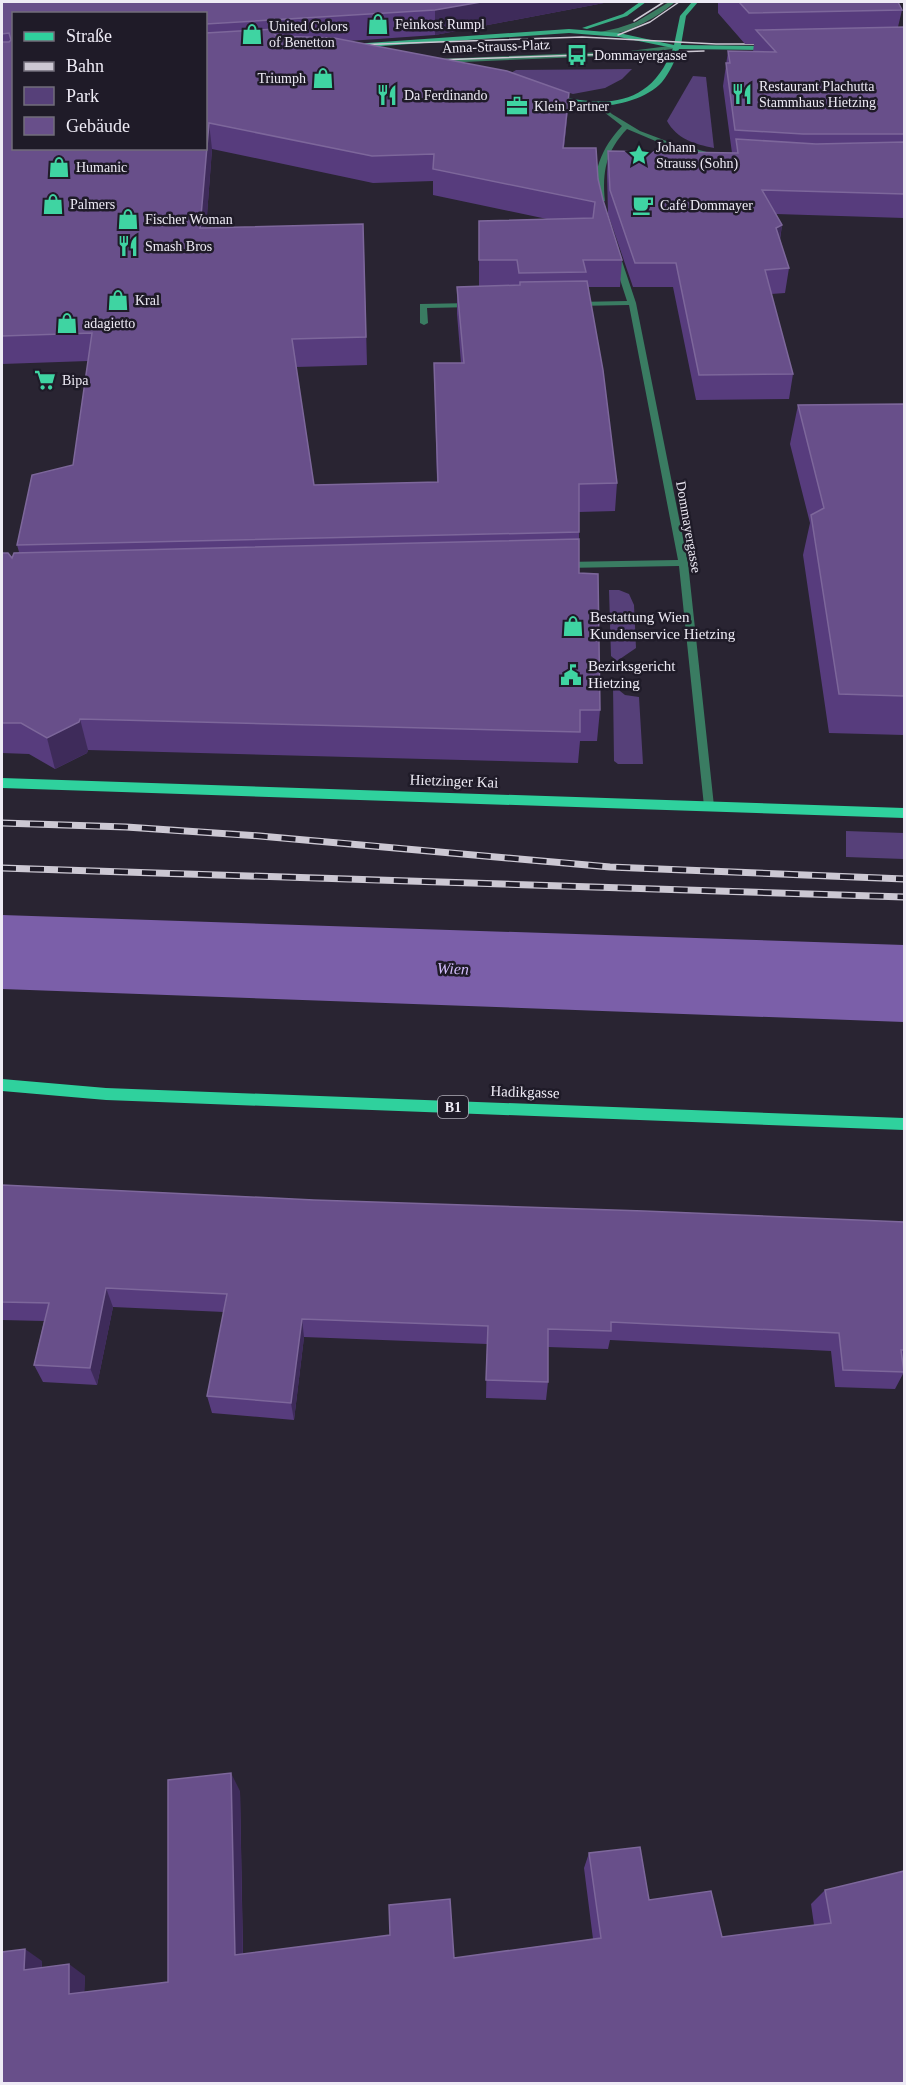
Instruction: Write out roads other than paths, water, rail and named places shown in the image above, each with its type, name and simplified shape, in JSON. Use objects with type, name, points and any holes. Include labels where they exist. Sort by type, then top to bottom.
[{"type":"main road","points":[[569,31],[607,23],[625,15],[643,2]]},
{"type":"main road","points":[[550,95],[576,102],[597,104],[622,101],[642,95],[654,88],[663,80],[677,47],[680,21],[690,5],[695,2]]},
{"type":"main road","name":"Anna-Strauss-Platz","points":[[350,46],[569,31],[599,33],[677,47]]},
{"type":"main road","points":[[677,47],[773,48]]},
{"type":"main road","name":"Anna-Strauss-Platz","points":[[433,64],[442,70]]},
{"type":"main road","name":"Hietzinger Kai","points":[[2,783],[904,813]]},
{"type":"main road","name":"Hadikgasse","points":[[2,1084],[106,1094],[904,1124]]},
{"type":"street","points":[[599,33],[616,32],[637,25],[672,2]]},
{"type":"street","name":"Anna-Strauss-Platz","points":[[433,64],[630,53],[677,47]]},
{"type":"street","points":[[597,104],[626,126],[675,147],[722,156]]},
{"type":"street","points":[[602,214],[600,167],[605,151],[613,138],[626,126]]},
{"type":"street","name":"Dommayergasse","points":[[613,247],[632,303],[682,563],[709,806]]},
{"type":"street","points":[[562,304],[632,303]]},
{"type":"street","points":[[424,323],[423,306],[481,305]]},
{"type":"street","points":[[551,566],[682,563]]},
{"type":"waterway","name":"Wien","points":[[2,952],[904,984]]},
{"type":"tram line","points":[[634,21],[664,2]]},
{"type":"tram line","points":[[618,35],[650,22],[679,2]]},
{"type":"tram line","points":[[352,45],[582,37],[716,44],[769,44]]},
{"type":"tram line","points":[[435,60],[704,51]]},
{"type":"railway","points":[[2,823],[126,827],[260,836],[610,867],[904,879]]},
{"type":"railway","points":[[2,868],[904,897]]},
{"type":"place","name":"Feinkost Rumpl","points":[[378,24]]},
{"type":"place","name":"United Colors of Benetton","points":[[252,34]]},
{"type":"place","name":"Dommayergasse","points":[[577,55]]},
{"type":"place","name":"Triumph","points":[[323,78]]},
{"type":"place","name":"Restaurant Plachutta Stammhaus Hietzing","points":[[742,94]]},
{"type":"place","name":"Da Ferdinando","points":[[387,95]]},
{"type":"place","name":"Klein Partner","points":[[517,106]]},
{"type":"place","name":"Johann Strauss (Sohn)","points":[[639,155]]},
{"type":"place","name":"Humanic","points":[[59,167]]},
{"type":"place","name":"Palmers","points":[[53,204]]},
{"type":"place","name":"Café Dommayer","points":[[643,205]]},
{"type":"place","name":"Fischer Woman","points":[[128,219]]},
{"type":"place","name":"Smash Bros","points":[[128,246]]},
{"type":"place","name":"Kral","points":[[118,300]]},
{"type":"place","name":"adagietto","points":[[67,323]]},
{"type":"place","name":"Bipa","points":[[45,380]]},
{"type":"place","name":"Bestattung Wien Kundenservice Hietzing","points":[[573,626]]},
{"type":"place","name":"Bezirksgericht Hietzing","points":[[571,675]]}]
